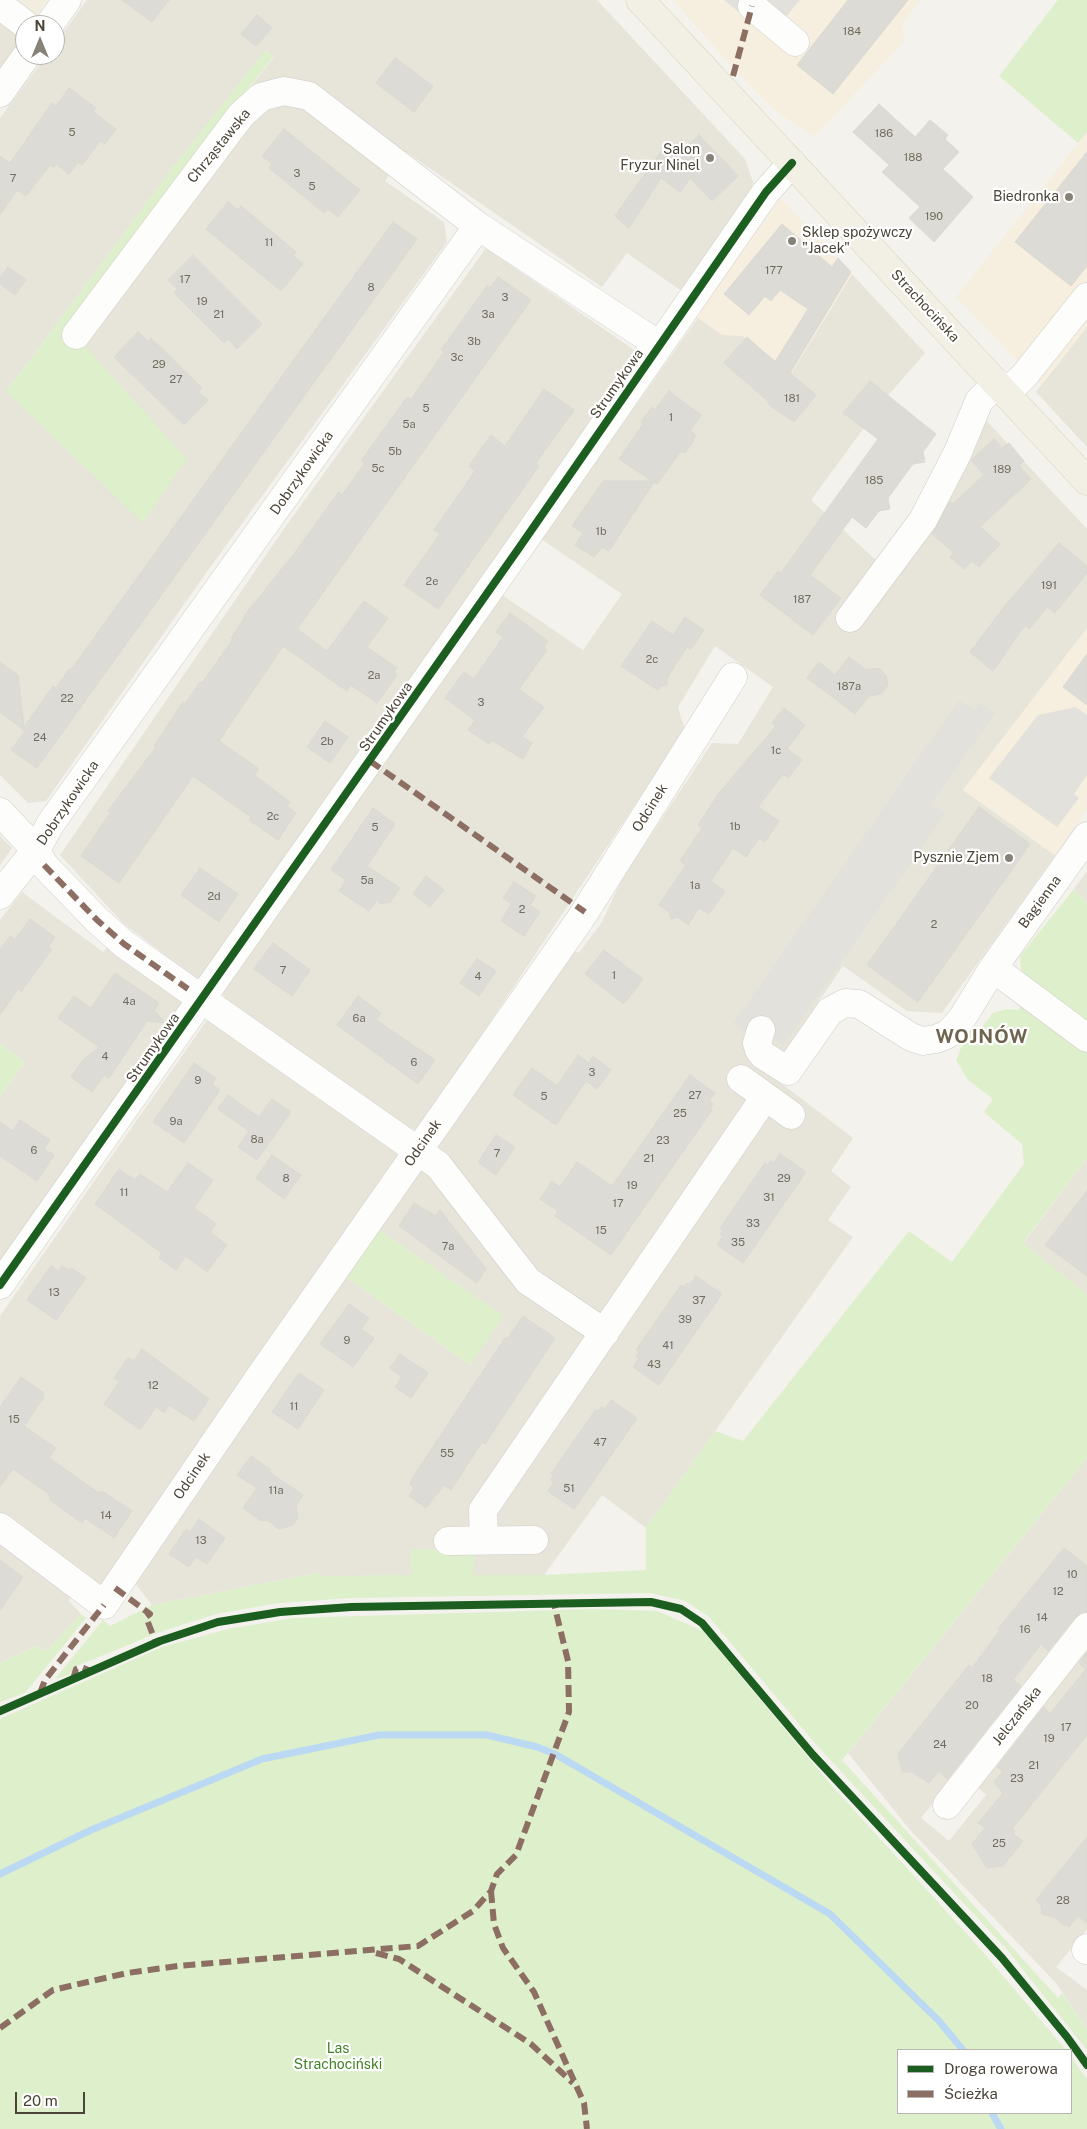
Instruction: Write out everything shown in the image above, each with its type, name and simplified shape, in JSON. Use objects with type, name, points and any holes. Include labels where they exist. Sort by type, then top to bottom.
[{"type":"main road","name":"Strachocińska","points":[[640,0],[1087,481]]},
{"type":"street","points":[[56,15],[67,0]]},
{"type":"street","points":[[0,5],[15,17]]},
{"type":"street","points":[[752,6],[795,42]]},
{"type":"street","points":[[0,93],[20,65]]},
{"type":"street","name":"Chrząstawska","points":[[76,335],[241,115],[261,97],[284,91],[309,96],[478,226]]},
{"type":"street","name":"Strumykowa","points":[[0,1285],[203,1000],[766,192],[792,163]]},
{"type":"street","points":[[478,226],[659,345]]},
{"type":"street","name":"Dobrzykowicka","points":[[0,895],[36,850],[51,823],[478,226]]},
{"type":"street","points":[[850,618],[923,520],[958,452],[979,401],[1024,376],[1087,297]]},
{"type":"street","name":"Odcinek","points":[[0,1527],[104,1605],[417,1151],[581,918],[733,676]]},
{"type":"street","points":[[0,812],[36,850],[44,865],[97,920],[124,944],[438,1165],[528,1281],[605,1333]]},
{"type":"street","name":"Bagienna","points":[[761,1030],[757,1043],[763,1055],[788,1070],[830,1011],[844,1003],[859,1004],[911,1037],[923,1041],[936,1039],[948,1034],[961,1020],[993,968],[1087,836]]},
{"type":"street","points":[[993,968],[1087,1038]]},
{"type":"street","points":[[741,1079],[791,1116]]},
{"type":"street","points":[[484,1540],[483,1510],[765,1097]]},
{"type":"street","points":[[448,1541],[534,1540]]},
{"type":"street","name":"Jelczańska","points":[[946,1805],[1087,1627]]},
{"type":"shaded area","points":[[10,0],[48,0],[37,15],[31,15]]},
{"type":"shaded area","points":[[87,0],[597,0],[745,159],[753,182],[751,194],[683,292],[627,253],[602,287],[406,152],[385,181],[444,222],[447,242],[206,573],[46,801],[28,803],[0,775],[0,118],[40,65],[65,65],[65,30]],"holes":[[[266,50],[274,57],[160,202],[76,335],[6,392],[170,171]]]},
{"type":"shaded area","points":[[673,0],[921,0],[903,23],[904,42],[814,137],[774,110],[745,81]]},
{"type":"shaded area","points":[[724,0],[800,0],[783,20],[756,26]]},
{"type":"shaded area","points":[[0,21],[15,32],[15,49],[0,69]]},
{"type":"shaded area","points":[[1087,132],[1087,327],[1041,385],[956,297]]},
{"type":"shaded area","points":[[780,198],[852,274],[792,372],[743,336],[722,335],[698,318],[712,293]]},
{"type":"shaded area","points":[[486,248],[640,354],[205,977],[195,978],[123,923],[60,855],[286,526]]},
{"type":"shaded area","points":[[852,274],[925,353],[886,398],[811,500],[879,563],[983,417],[1087,529],[1087,629],[963,790],[1055,855],[942,1013],[907,1011],[843,966],[769,1074],[853,1138],[831,1171],[851,1187],[828,1220],[853,1237],[646,1528],[602,1495],[544,1575],[323,1576],[317,1573],[152,1605],[134,1582],[346,1277],[470,1365],[503,1316],[379,1230],[421,1169],[428,1172],[536,1270],[438,1147],[572,950],[579,953],[602,922],[622,879],[712,743],[738,744],[773,687],[715,646],[678,707],[685,730],[418,1130],[409,1129],[224,999],[222,991],[502,595],[583,650],[622,594],[541,539],[698,318],[722,334],[743,336],[792,372]]},
{"type":"shaded area","points":[[1087,327],[1087,447],[1036,392]]},
{"type":"shaded area","points":[[1087,628],[1087,810],[1055,855],[963,790]]},
{"type":"shaded area","points":[[959,700],[975,710],[980,703],[995,713],[931,804],[945,814],[783,1045],[768,1035],[747,1034],[733,1024]]},
{"type":"shaded area","points":[[1076,707],[1087,715],[1087,775],[1074,794],[1079,798],[1057,827],[989,778],[1038,715]]},
{"type":"shaded area","points":[[0,836],[12,848],[0,865]]},
{"type":"shaded area","points":[[1087,871],[1087,902],[1074,889]]},
{"type":"shaded area","points":[[22,892],[103,952],[108,946],[181,998],[181,1008],[0,1267],[0,1097],[25,1062],[0,1044],[0,920]]},
{"type":"shaded area","points":[[207,1020],[397,1149],[400,1158],[276,1329],[100,1588],[0,1516],[0,1316]]},
{"type":"shaded area","points":[[1087,1158],[1087,1294],[1023,1244]]},
{"type":"shaded area","points":[[1087,1458],[1087,1612],[921,1818],[949,1841],[986,1795],[974,1784],[1087,1643],[1087,1929],[1056,1967],[1087,1990],[1087,2028],[1055,1982],[911,1831],[848,1753]]},
{"type":"shaded area","points":[[0,1539],[71,1593],[69,1601],[81,1614],[46,1651],[36,1646],[0,1663]]},
{"type":"green space","points":[[1058,0],[1087,0],[1087,132],[1078,143],[999,76]]},
{"type":"green space","points":[[265,50],[274,56],[160,202],[67,326],[187,459],[143,523],[6,392],[170,171]]},
{"type":"green space","points":[[1074,889],[1087,902],[1087,1027],[1026,978],[1021,969],[1020,956]]},
{"type":"green space","points":[[1022,1002],[1087,1050],[1087,1158],[1023,1243],[1087,1294],[1087,1458],[842,1760],[1058,1998],[1062,1993],[1087,2028],[1087,2050],[1009,1952],[820,1749],[708,1616],[685,1601],[651,1593],[351,1598],[279,1603],[216,1614],[157,1633],[77,1666],[68,1675],[55,1679],[103,1620],[110,1626],[152,1605],[317,1573],[323,1576],[411,1575],[411,1549],[474,1550],[473,1575],[544,1575],[646,1570],[646,1528],[715,1431],[743,1441],[909,1231],[952,1262],[1024,1164],[1022,1144],[984,1112],[993,1099],[968,1080],[956,1060],[969,1029],[977,1033],[993,1013],[1006,1009],[1019,1010]]},
{"type":"green space","points":[[0,1044],[25,1062],[0,1097]]},
{"type":"green space","points":[[379,1230],[504,1316],[470,1365],[346,1277]]},
{"type":"green space","name":"Las Strachociński","points":[[594,1609],[657,1611],[703,1631],[832,1786],[976,1944],[1065,2049],[897,2049],[897,2114],[1072,2114],[1072,2058],[1087,2079],[1087,2129],[0,2129],[0,1719],[162,1647],[228,1629],[293,1618]]},
{"type":"green space","points":[[81,1614],[86,1618],[25,1693],[0,1702],[0,1663],[36,1646],[46,1651]]},
{"type":"building","points":[[122,0],[169,0],[152,22]]},
{"type":"building","points":[[848,0],[908,0],[833,94],[797,65]]},
{"type":"building","points":[[257,15],[272,28],[256,46],[241,34]]},
{"type":"building","points":[[395,58],[433,86],[414,112],[376,83]]},
{"type":"building","points":[[69,88],[96,108],[93,112],[116,129],[105,144],[100,141],[82,165],[78,162],[69,174],[56,164],[54,167],[50,165],[26,196],[17,190],[0,215],[0,156],[10,163],[52,103],[56,106]]},
{"type":"building","points":[[879,104],[915,137],[930,120],[948,135],[945,139],[959,152],[943,169],[973,197],[934,242],[909,218],[920,207],[882,172],[889,165],[853,132]]},
{"type":"building","points":[[284,129],[360,190],[338,217],[328,209],[324,213],[269,168],[272,164],[262,156]]},
{"type":"building","points":[[699,135],[738,176],[712,201],[690,178],[680,192],[661,178],[629,228],[615,216],[664,147],[668,152],[681,140],[686,147]]},
{"type":"building","name":"Biedronka","points":[[1087,152],[1087,266],[1071,286],[1015,242]]},
{"type":"building","points":[[228,202],[238,210],[241,206],[296,252],[293,256],[303,264],[281,291],[206,229]]},
{"type":"building","points":[[393,222],[417,239],[37,768],[11,750],[25,731],[0,712],[0,662],[18,675],[24,727],[53,686],[56,688],[69,669],[71,670]]},
{"type":"building","points":[[782,224],[832,267],[838,258],[851,272],[790,373],[816,395],[794,422],[768,404],[769,402],[724,363],[747,337],[775,362],[808,309],[780,290],[771,301],[765,296],[749,315],[724,294]]},
{"type":"building","points":[[193,255],[262,324],[237,349],[228,339],[224,343],[174,293],[177,289],[168,280]]},
{"type":"building","points":[[8,267],[26,280],[15,295],[0,284],[0,278]]},
{"type":"building","points":[[498,277],[531,300],[297,629],[327,651],[364,601],[388,618],[367,647],[397,668],[394,672],[397,675],[377,703],[351,685],[347,691],[283,646],[219,741],[259,769],[254,775],[290,802],[287,806],[296,813],[278,840],[249,820],[251,817],[193,776],[119,883],[81,856],[110,813],[108,811],[156,747],[154,746],[183,702],[185,704],[200,682],[202,683],[233,639],[231,638],[244,616],[293,555],[339,492],[342,495],[365,463],[361,461],[407,397],[411,399],[419,388],[444,352],[441,350],[487,286],[490,288]]},
{"type":"building","points":[[138,332],[148,341],[151,338],[202,388],[198,392],[208,400],[184,425],[114,357]]},
{"type":"building","points":[[870,381],[936,434],[923,452],[925,462],[913,464],[888,498],[890,509],[879,511],[866,528],[852,517],[810,575],[841,598],[813,635],[760,595],[778,571],[781,573],[878,439],[843,413]]},
{"type":"building","points":[[544,389],[574,410],[536,463],[539,466],[438,609],[404,585],[440,534],[434,530],[475,471],[469,466],[480,450],[491,435],[505,446]]},
{"type":"building","points":[[669,391],[701,415],[690,431],[696,435],[694,441],[685,453],[681,451],[657,484],[654,482],[609,551],[602,547],[594,557],[575,545],[583,533],[572,526],[603,481],[652,481],[619,459],[643,424],[641,422],[652,407],[655,410]]},
{"type":"building","points":[[994,439],[1002,448],[1009,443],[1024,461],[1019,466],[1031,479],[980,527],[1000,544],[979,567],[972,561],[964,569],[950,557],[954,553],[932,534],[950,501],[953,504],[984,475],[971,460]]},
{"type":"building","points":[[1059,543],[1087,566],[1087,573],[1055,613],[1047,607],[1029,629],[1025,625],[993,671],[970,652],[1004,607]]},
{"type":"building","points":[[510,613],[548,641],[544,647],[547,650],[519,689],[544,707],[522,737],[532,743],[523,759],[491,740],[489,744],[468,730],[475,720],[445,698],[464,672],[474,679],[503,637],[496,632]]},
{"type":"building","points":[[685,617],[704,630],[691,649],[687,647],[667,678],[667,685],[661,686],[658,690],[621,666],[652,621],[673,635]]},
{"type":"building","points":[[1087,654],[1087,705],[1063,687]]},
{"type":"building","points":[[849,657],[866,670],[878,668],[886,675],[888,685],[881,694],[869,696],[855,714],[807,678],[819,662],[835,675]]},
{"type":"building","points":[[784,708],[805,725],[787,749],[802,760],[788,778],[783,774],[758,807],[779,821],[765,842],[759,838],[746,857],[733,848],[711,881],[725,891],[709,914],[699,908],[688,925],[678,917],[671,919],[669,912],[659,905],[686,865],[680,861],[702,828],[698,825],[719,793],[776,726],[772,723]]},
{"type":"building","points":[[325,721],[348,737],[330,763],[307,747]]},
{"type":"building","points":[[979,807],[1030,844],[918,1002],[867,965]]},
{"type":"building","points":[[373,808],[395,824],[367,866],[400,888],[390,902],[380,904],[377,900],[369,911],[339,891],[346,880],[331,870]]},
{"type":"building","points":[[200,868],[238,894],[219,922],[181,895]]},
{"type":"building","points":[[426,876],[444,890],[430,907],[413,894]]},
{"type":"building","points":[[514,882],[536,896],[530,905],[540,912],[524,936],[501,921],[511,904],[503,898]]},
{"type":"building","points":[[30,919],[55,937],[48,947],[52,949],[21,992],[18,989],[0,1015],[0,950],[10,936],[15,939]]},
{"type":"building","points":[[273,943],[310,970],[292,996],[254,969]]},
{"type":"building","points":[[604,950],[643,979],[624,1004],[585,974]]},
{"type":"building","points":[[477,959],[496,971],[479,996],[460,983]]},
{"type":"building","points":[[115,973],[159,1003],[154,1010],[165,1023],[147,1021],[109,1078],[104,1075],[92,1092],[71,1077],[83,1060],[99,1047],[58,1018],[74,996],[91,1008]]},
{"type":"building","points":[[358,996],[381,1013],[376,1020],[435,1060],[418,1084],[337,1025]]},
{"type":"building","points":[[578,1055],[589,1063],[593,1056],[611,1070],[597,1089],[586,1081],[556,1125],[513,1095],[532,1068],[557,1086]]},
{"type":"building","points":[[194,1063],[216,1078],[212,1084],[220,1090],[184,1143],[153,1122]]},
{"type":"building","points":[[690,1075],[715,1093],[709,1101],[713,1104],[710,1108],[712,1110],[611,1255],[555,1216],[558,1211],[540,1199],[552,1181],[560,1187],[577,1162],[612,1186]]},
{"type":"building","points":[[228,1095],[259,1117],[272,1099],[291,1112],[257,1160],[238,1147],[249,1131],[218,1109]]},
{"type":"building","points":[[20,1120],[50,1140],[44,1149],[54,1155],[37,1181],[0,1156],[0,1122],[13,1131]]},
{"type":"building","points":[[496,1135],[515,1147],[496,1175],[478,1162]]},
{"type":"building","points":[[780,1154],[806,1172],[743,1263],[717,1245],[723,1236],[720,1234],[723,1230],[720,1228],[765,1163],[768,1165],[771,1161],[774,1163]]},
{"type":"building","points":[[272,1155],[301,1175],[284,1199],[256,1178]]},
{"type":"building","points":[[188,1163],[213,1180],[194,1208],[216,1224],[210,1232],[227,1245],[207,1272],[186,1256],[176,1270],[159,1258],[162,1253],[95,1204],[119,1169],[135,1180],[140,1174],[167,1192]]},
{"type":"building","points":[[1087,1191],[1087,1276],[1045,1245]]},
{"type":"building","points":[[414,1203],[436,1216],[440,1210],[486,1269],[477,1283],[399,1226]]},
{"type":"building","points":[[51,1266],[58,1271],[62,1266],[69,1270],[71,1268],[86,1278],[56,1320],[27,1300]]},
{"type":"building","points":[[696,1276],[722,1294],[659,1385],[633,1367],[639,1358],[636,1356],[639,1352],[636,1350],[681,1285],[684,1287],[687,1283],[690,1285]]},
{"type":"building","points":[[349,1304],[369,1318],[361,1329],[374,1338],[353,1367],[320,1344]]},
{"type":"building","points":[[523,1316],[555,1338],[485,1444],[482,1442],[451,1490],[444,1485],[426,1508],[409,1496],[414,1488],[410,1484],[413,1477],[505,1338],[507,1339]]},
{"type":"building","points":[[142,1349],[209,1399],[194,1421],[169,1405],[164,1413],[156,1407],[140,1430],[104,1404],[119,1382],[114,1378],[128,1358],[134,1361]]},
{"type":"building","points":[[400,1354],[428,1373],[411,1398],[395,1387],[402,1377],[390,1368]]},
{"type":"building","points":[[299,1373],[324,1390],[298,1429],[272,1412]]},
{"type":"building","points":[[21,1377],[44,1393],[42,1396],[44,1397],[24,1426],[56,1448],[49,1458],[99,1493],[102,1491],[132,1511],[114,1538],[85,1518],[82,1523],[50,1500],[49,1494],[13,1469],[0,1487],[0,1407]]},
{"type":"building","points":[[611,1400],[637,1418],[574,1509],[548,1491],[554,1483],[551,1480],[553,1476],[551,1474],[596,1409],[598,1411],[601,1407],[605,1409]]},
{"type":"building","points":[[251,1456],[271,1470],[269,1472],[303,1495],[296,1506],[298,1518],[293,1525],[279,1529],[267,1520],[261,1521],[243,1508],[257,1488],[237,1475]]},
{"type":"building","points":[[199,1519],[225,1538],[207,1564],[196,1557],[189,1567],[169,1554],[186,1529],[190,1532]]},
{"type":"building","points":[[1064,1548],[1087,1566],[1087,1612],[1075,1617],[1048,1651],[1041,1644],[1013,1680],[1021,1686],[947,1779],[939,1771],[929,1783],[912,1772],[902,1772],[898,1754],[969,1665],[972,1668],[1000,1630],[998,1629]]},
{"type":"building","points":[[0,1560],[23,1577],[0,1610]]},
{"type":"building","points":[[1087,1652],[1087,1735],[1012,1829],[1015,1831],[1013,1834],[1023,1841],[1003,1866],[987,1868],[972,1844],[985,1828],[978,1823],[1003,1793],[994,1782],[1003,1771],[997,1767],[1044,1707],[1050,1714],[1086,1669],[1079,1663]]},
{"type":"building","points":[[1087,1837],[1087,1923],[1078,1916],[1069,1927],[1056,1918],[1042,1914],[1041,1905],[1036,1900]]},
{"type":"waterway","points":[[0,1874],[91,1830],[262,1759],[379,1735],[487,1735],[537,1747],[555,1754],[830,1914],[939,2021],[962,2049]]},
{"type":"waterway","points":[[993,2114],[1001,2129]]},
{"type":"marked path","points":[[733,76],[752,6]]},
{"type":"marked path","points":[[370,761],[585,912]]},
{"type":"marked path","points":[[44,865],[97,920],[124,944],[188,989]]},
{"type":"marked path","points":[[115,1588],[150,1614],[146,1617],[156,1643]]},
{"type":"marked path","points":[[0,2028],[53,1990],[127,1973],[178,1966],[418,1946],[473,1911],[491,1891],[497,1874],[516,1855],[569,1712],[568,1661],[554,1604]]},
{"type":"marked path","points":[[40,1693],[45,1680],[104,1605]]},
{"type":"marked path","points":[[73,1679],[76,1669],[81,1667],[91,1671]]},
{"type":"marked path","points":[[491,1891],[494,1924],[503,1948],[534,1992],[584,2103],[587,2129]]},
{"type":"marked path","points":[[376,1953],[399,1959],[531,2044],[573,2083]]},
{"type":"cycle path","points":[[0,1285],[519,548],[766,192],[792,163]]},
{"type":"cycle path","points":[[0,1711],[160,1641],[218,1622],[280,1612],[351,1607],[651,1602],[681,1609],[702,1623],[813,1755],[1002,1958],[1067,2037],[1087,2065]]},
{"type":"place","name":"Salon Fryzur Ninel","points":[[710,158]]},
{"type":"place","name":"Biedronka","points":[[1069,197]]},
{"type":"place","name":"Sklep spożywczy \"Jacek\"","points":[[792,241]]},
{"type":"place","name":"Pysznie Zjem","points":[[1009,858]]},
{"type":"district","name":"WOJNÓW","points":[[982,1037]]}]
